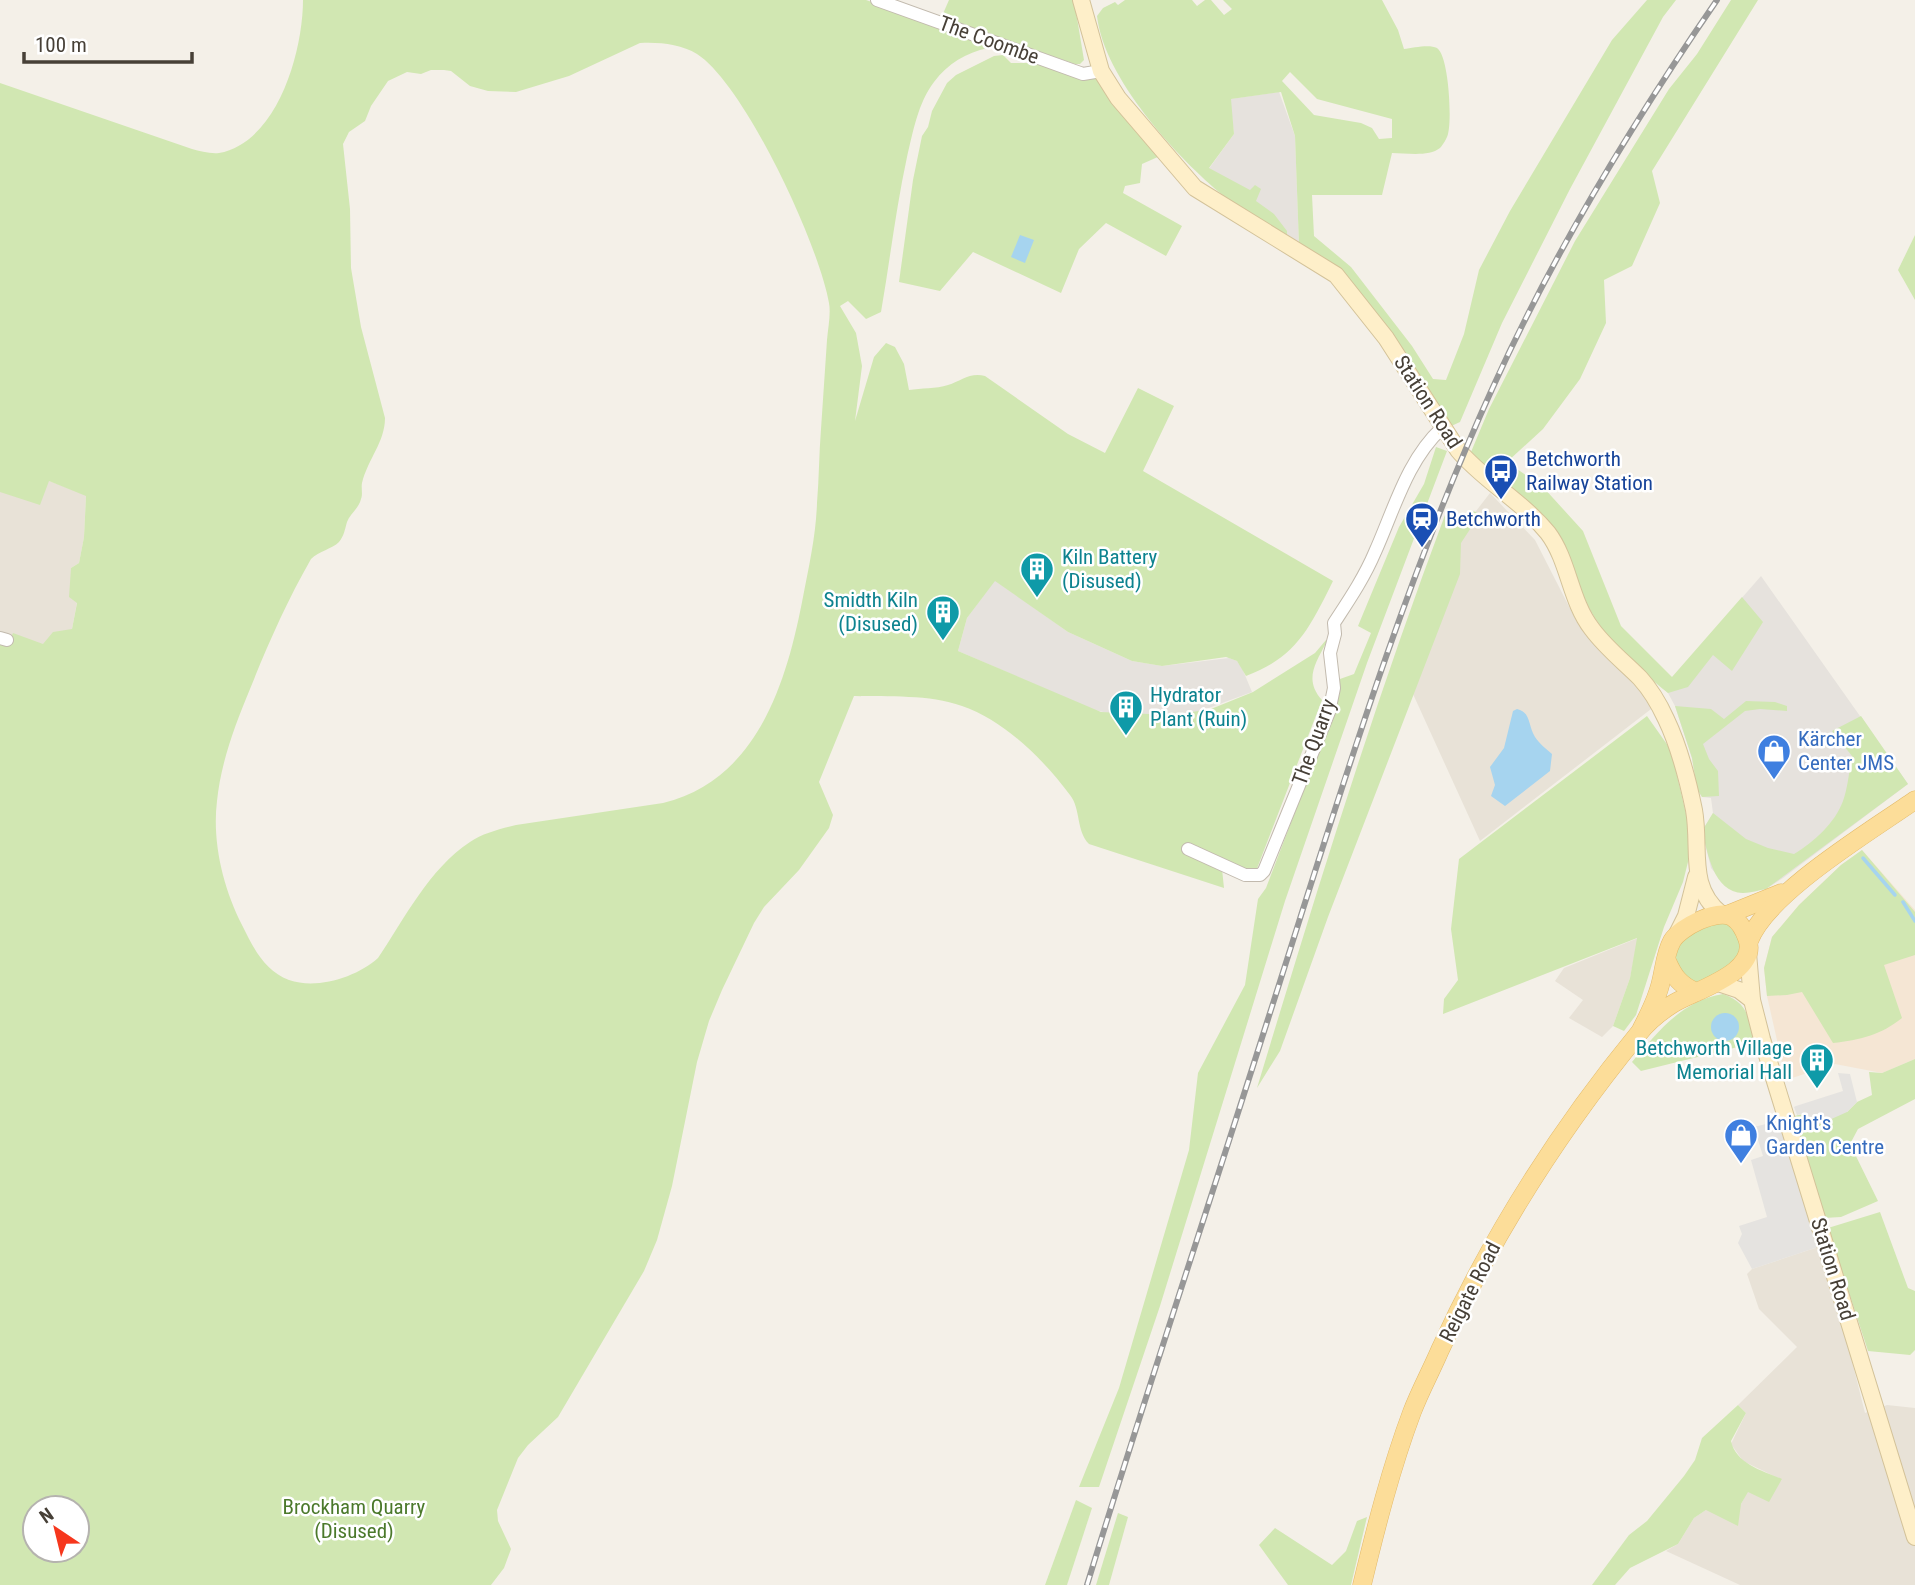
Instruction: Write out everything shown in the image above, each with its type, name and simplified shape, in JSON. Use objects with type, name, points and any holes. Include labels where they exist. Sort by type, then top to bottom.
[{"type":"main road","name":"Station Road","points":[[1081,0],[1101,71],[1118,98],[1195,188],[1336,275],[1385,338],[1442,428],[1470,463],[1530,514],[1549,535],[1566,571],[1577,605],[1590,628],[1615,656],[1642,680],[1666,719],[1693,810],[1701,891],[1709,904],[1725,914]]},
{"type":"main road","points":[[1792,888],[1725,914],[1704,918],[1677,934],[1667,961],[1673,976],[1683,987],[1696,992],[1718,983],[1741,965],[1754,927],[1792,888],[1915,800]]},
{"type":"main road","name":"Station Road","points":[[1677,934],[1686,916],[1697,869]]},
{"type":"main road","points":[[1725,914],[1738,920],[1748,947]]},
{"type":"main road","name":"Station Road","points":[[1748,947],[1752,1000],[1784,1114],[1828,1248],[1915,1537]]},
{"type":"main road","name":"Reigate Road","points":[[1362,1585],[1413,1410],[1461,1304],[1518,1203],[1566,1130],[1641,1030],[1658,993],[1667,961]]},
{"type":"main road","points":[[1718,983],[1739,990],[1752,1000]]},
{"type":"main road","name":"Reigate Road","points":[[1641,1030],[1671,1005],[1696,992]]},
{"type":"street","name":"The Coombe","points":[[877,0],[1083,74],[1101,71]]},
{"type":"street","name":"The Quarry","points":[[1188,849],[1245,874],[1260,875],[1264,871],[1329,712],[1334,688],[1330,653],[1335,634],[1334,623],[1357,590],[1402,489],[1427,442],[1442,428]]},
{"type":"shaded area","points":[[1279,92],[1295,136],[1299,245],[1203,177],[1234,134],[1230,99]]},
{"type":"shaded area","points":[[0,462],[86,495],[84,537],[79,563],[71,568],[77,602],[72,629],[0,1378]]},
{"type":"shaded area","points":[[1490,493],[1535,540],[1579,626],[1655,706],[1480,841],[1413,694],[1459,533]]},
{"type":"shaded area","points":[[1761,576],[1908,784],[1783,878],[1766,889],[1742,893],[1728,888],[1711,868],[1702,831],[1713,813],[1711,798],[1702,797],[1697,789],[1692,758],[1675,706],[1663,688]]},
{"type":"shaded area","points":[[995,580],[1068,632],[1132,661],[1162,666],[1229,658],[1237,661],[1252,692],[1195,713],[1108,713],[1094,710],[958,651],[967,618]]},
{"type":"shaded area","points":[[1862,850],[1915,910],[1915,1059],[1882,1073],[1835,1064],[1786,1080],[1767,996],[1764,968],[1772,937],[1799,905],[1841,865]]},
{"type":"shaded area","points":[[1638,938],[1630,978],[1613,1026],[1602,1037],[1569,1018],[1583,1000],[1555,981],[1564,968]]},
{"type":"shaded area","points":[[1838,1073],[1850,1074],[1857,1102],[1847,1112],[1818,1125],[1808,1121],[1803,1114],[1797,1115],[1794,1107],[1843,1091]]},
{"type":"shaded area","points":[[1778,1121],[1818,1247],[1752,1269],[1738,1243],[1742,1234],[1739,1226],[1767,1217],[1751,1160],[1763,1156],[1754,1127]]},
{"type":"shaded area","points":[[1818,1247],[1842,1321],[1865,1413],[1887,1405],[1915,1408],[1915,1585],[1740,1585],[1666,1551],[1678,1544],[1694,1518],[1706,1510],[1741,1504],[1748,1491],[1782,1480],[1743,1461],[1731,1444],[1746,1413],[1738,1405],[1797,1347],[1759,1309],[1747,1274],[1752,1269]]},
{"type":"green space","name":"Brockham Quarry (Disused)","points":[[303,0],[866,0],[985,41],[988,48],[958,60],[939,75],[920,108],[903,176],[881,312],[866,319],[848,301],[840,306],[856,333],[862,366],[855,421],[874,357],[886,343],[895,347],[904,364],[909,390],[943,386],[975,375],[985,376],[1068,434],[1105,453],[1138,388],[1174,406],[1143,471],[1333,581],[1309,626],[1290,650],[1278,660],[1246,676],[1237,661],[1226,657],[1162,666],[1132,661],[1068,632],[995,581],[967,618],[958,651],[1101,712],[1173,715],[1211,709],[1253,692],[1315,653],[1326,640],[1312,679],[1313,686],[1322,700],[1256,871],[1222,869],[1224,888],[1089,844],[1082,833],[1076,807],[1059,781],[1008,731],[978,713],[936,700],[854,696],[819,782],[833,815],[829,828],[799,870],[764,907],[722,990],[709,1021],[697,1062],[672,1186],[657,1240],[644,1271],[558,1417],[518,1458],[497,1510],[498,1521],[511,1549],[504,1568],[491,1585],[0,1585],[0,644],[7,646],[13,633],[43,644],[53,632],[72,629],[77,603],[69,597],[71,568],[79,563],[84,537],[86,496],[49,481],[40,505],[0,492],[0,83],[192,149],[219,153],[240,145],[257,132],[272,113],[283,92],[298,44]],"holes":[[[640,43],[670,44],[697,54],[716,71],[736,98],[757,131],[795,207],[811,244],[829,303],[814,539],[796,629],[777,693],[763,723],[745,750],[723,773],[696,791],[663,803],[516,825],[480,836],[455,853],[442,866],[419,895],[378,958],[369,965],[336,980],[312,983],[289,980],[273,971],[260,957],[235,911],[220,864],[216,817],[219,786],[229,744],[264,656],[311,559],[339,542],[342,537],[348,519],[360,502],[362,483],[384,427],[385,418],[361,327],[351,268],[350,209],[343,144],[349,132],[365,121],[371,106],[388,81],[407,72],[421,74],[431,70],[451,71],[470,86],[488,91],[516,92],[569,76]]]},
{"type":"green space","points":[[949,0],[1074,0],[1084,60],[1075,64],[952,22],[942,16]]},
{"type":"green space","points":[[1125,0],[1192,0],[1197,6],[1205,0],[1211,0],[1224,15],[1232,9],[1223,0],[1382,0],[1398,30],[1404,49],[1425,46],[1437,48],[1447,75],[1449,103],[1448,134],[1441,147],[1424,154],[1392,153],[1382,195],[1312,195],[1314,236],[1351,267],[1412,346],[1433,379],[1446,380],[1464,334],[1479,270],[1510,211],[1612,40],[1647,0],[1676,0],[1663,17],[1570,189],[1502,323],[1460,422],[1447,428],[1389,335],[1299,245],[1295,136],[1281,92],[1231,99],[1234,134],[1209,168],[1250,190],[1255,185],[1261,189],[1256,201],[1274,214],[1287,231],[1287,237],[1247,213],[1205,180],[1146,115],[1113,65],[1103,40],[1097,16],[1103,8],[1115,2],[1118,5]],"holes":[[[1290,72],[1317,99],[1392,119],[1392,138],[1379,139],[1372,128],[1361,123],[1314,115],[1282,81]]]},
{"type":"green space","points":[[1731,0],[1758,0],[1652,171],[1660,203],[1632,266],[1604,280],[1606,323],[1580,379],[1543,429],[1507,462],[1543,487],[1583,531],[1621,626],[1672,677],[1742,597],[1763,622],[1732,671],[1713,655],[1688,687],[1668,693],[1609,638],[1591,612],[1565,548],[1556,533],[1531,505],[1481,464],[1471,452],[1489,409],[1575,241],[1669,89],[1697,54]]},
{"type":"green space","points":[[1003,55],[1011,63],[1031,63],[1098,78],[1160,156],[1142,164],[1140,183],[1125,186],[1123,193],[1182,226],[1166,256],[1106,223],[1079,249],[1061,293],[973,252],[940,291],[899,282],[913,180],[922,136],[928,127],[932,111],[947,83],[956,75],[994,56]]},
{"type":"green space","points":[[1915,235],[1915,300],[1898,270]]},
{"type":"green space","points":[[1436,447],[1447,451],[1367,663],[1285,901],[1160,1306],[1099,1487],[1079,1487],[1119,1388],[1189,1150],[1198,1073],[1245,985],[1258,899],[1266,888],[1334,710],[1340,679],[1354,674],[1371,633],[1358,626],[1399,527],[1424,484]]},
{"type":"green space","points":[[1471,510],[1480,514],[1461,543],[1460,574],[1328,917],[1280,1051],[1257,1088],[1323,872],[1445,515],[1460,523]]},
{"type":"green space","points":[[1746,701],[1775,702],[1787,706],[1787,711],[1745,711],[1703,744],[1718,771],[1719,796],[1702,797],[1697,789],[1692,758],[1675,706],[1711,709],[1724,719]]},
{"type":"green space","points":[[1647,716],[1671,750],[1687,818],[1691,850],[1683,882],[1664,927],[1636,1015],[1624,1031],[1613,1026],[1630,978],[1637,938],[1443,1014],[1444,999],[1458,980],[1451,929],[1459,859]]},
{"type":"green space","points":[[1861,716],[1908,784],[1766,889],[1743,893],[1725,886],[1714,870],[1702,831],[1713,813],[1746,839],[1768,848],[1794,854],[1802,849],[1829,824],[1845,796],[1852,756],[1832,731]]},
{"type":"green space","points":[[1862,850],[1915,912],[1915,955],[1884,965],[1902,1018],[1870,1036],[1833,1043],[1802,992],[1767,996],[1764,968],[1772,937],[1799,905],[1841,865]]},
{"type":"green space","points":[[1720,922],[1732,924],[1740,940],[1740,952],[1732,964],[1697,983],[1680,970],[1676,961],[1676,949],[1690,934]]},
{"type":"green space","points":[[1723,994],[1743,1007],[1749,1019],[1754,1043],[1641,1071],[1632,1062],[1672,1019],[1695,1003]]},
{"type":"green space","points":[[1915,1059],[1915,1099],[1858,1129],[1850,1144],[1878,1201],[1841,1217],[1824,1218],[1790,1117],[1847,1112],[1857,1102],[1872,1095],[1869,1072],[1882,1073]]},
{"type":"green space","points":[[1880,1212],[1908,1288],[1915,1291],[1915,1350],[1910,1355],[1868,1351],[1828,1228]]},
{"type":"green space","points":[[1738,1405],[1746,1413],[1731,1441],[1738,1456],[1751,1466],[1782,1479],[1769,1502],[1748,1492],[1741,1504],[1738,1526],[1706,1510],[1694,1518],[1678,1544],[1630,1568],[1615,1585],[1592,1585],[1629,1535],[1647,1521],[1684,1476],[1695,1460],[1702,1438]]},
{"type":"green space","points":[[1076,1500],[1092,1508],[1067,1585],[1045,1585]]},
{"type":"green space","points":[[1118,1513],[1128,1517],[1109,1585],[1096,1585]]},
{"type":"green space","points":[[1367,1517],[1351,1585],[1288,1585],[1259,1545],[1275,1528],[1332,1565],[1346,1551],[1357,1521]]},
{"type":"water","points":[[1020,235],[1034,240],[1025,263],[1011,257]]},
{"type":"water","points":[[1517,709],[1525,713],[1535,737],[1552,754],[1550,771],[1505,806],[1491,796],[1495,785],[1490,767],[1504,748],[1513,711]]},
{"type":"water","points":[[1725,1013],[1735,1017],[1739,1027],[1735,1037],[1725,1041],[1715,1037],[1711,1027],[1715,1017]]},
{"type":"waterway","points":[[1863,858],[1895,895]]},
{"type":"waterway","points":[[1903,902],[1915,921]]},
{"type":"railway","points":[[1087,1585],[1371,700],[1459,464],[1517,337],[1569,237],[1625,140],[1717,0]]},
{"type":"place","name":"Betchworth Railway Station","points":[[1501,501]]},
{"type":"place","name":"Betchworth","points":[[1422,549]]},
{"type":"place","name":"Kiln Battery (Disused)","points":[[1037,599]]},
{"type":"place","name":"Smidth Kiln (Disused)","points":[[943,642]]},
{"type":"place","name":"Hydrator Plant (Ruin)","points":[[1126,737]]},
{"type":"place","name":"Kärcher Center JMS","points":[[1774,781]]},
{"type":"place","name":"Betchworth Village Memorial Hall","points":[[1817,1090]]},
{"type":"place","name":"Knight's Garden Centre","points":[[1741,1165]]}]
